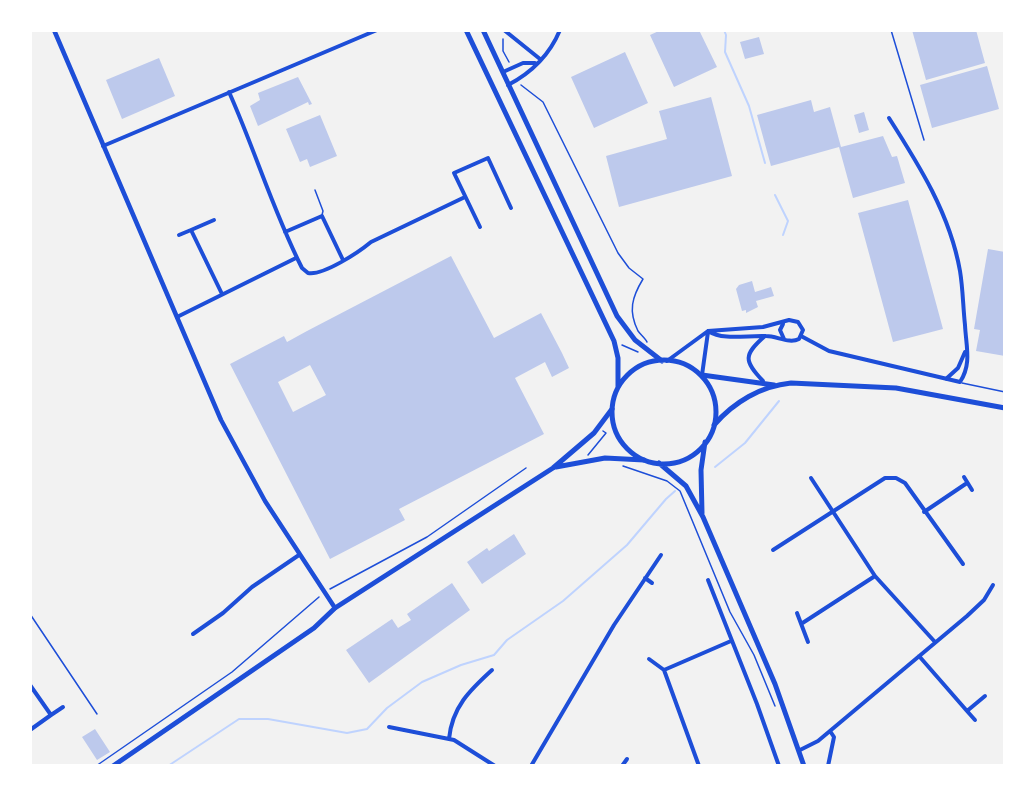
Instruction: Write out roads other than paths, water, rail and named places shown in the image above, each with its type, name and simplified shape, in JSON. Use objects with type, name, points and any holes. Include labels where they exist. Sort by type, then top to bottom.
[{"type":"main road","points":[[112,766],[314,627],[335,608],[553,468],[599,428],[612,409],[618,387],[616,347],[466,30]]},
{"type":"main road","points":[[483,30],[617,316],[627,332],[643,347],[664,361],[681,364],[702,375],[763,381],[775,385],[821,383],[896,388],[1005,408]]},
{"type":"main road","points":[[489,78],[502,72]]},
{"type":"main road","points":[[495,91],[508,85]]},
{"type":"main road","points":[[618,387],[637,368],[664,361]]},
{"type":"main road","points":[[702,375],[714,399],[714,425]]},
{"type":"main road","points":[[703,517],[701,470],[706,441],[714,425],[738,403],[775,385]]},
{"type":"main road","points":[[612,409],[613,423],[619,439],[629,451],[644,460]]},
{"type":"main road","points":[[553,468],[605,458],[671,463],[687,457],[706,441]]},
{"type":"main road","points":[[659,463],[686,486],[703,517],[771,674],[804,766]]},
{"type":"street","points":[[54,30],[231,440],[264,501],[335,608]]},
{"type":"street","points":[[103,146],[377,30]]},
{"type":"street","points":[[504,30],[538,61]]},
{"type":"street","points":[[508,85],[519,80],[538,61],[560,30]]},
{"type":"street","points":[[502,72],[523,63],[538,61]]},
{"type":"street","points":[[229,92],[266,181],[272,205],[305,271],[312,274],[343,260],[364,249],[371,242],[465,197]]},
{"type":"street","points":[[801,336],[829,351],[960,382],[968,367],[965,352],[962,286],[955,253],[933,193],[889,118]]},
{"type":"street","points":[[480,227],[454,173],[488,158],[512,208]]},
{"type":"street","points":[[285,232],[322,216],[343,260]]},
{"type":"street","points":[[179,235],[214,220]]},
{"type":"street","points":[[191,230],[222,294]]},
{"type":"street","points":[[176,317],[296,257]]},
{"type":"street","points":[[664,361],[708,331],[783,323],[789,320],[798,322],[803,330],[801,336],[794,342],[765,336],[720,336],[708,331]]},
{"type":"street","points":[[783,323],[780,330],[785,339]]},
{"type":"street","points":[[702,375],[708,331]]},
{"type":"street","points":[[763,381],[751,368],[748,358],[753,347],[765,336]]},
{"type":"street","points":[[946,379],[958,368],[965,352]]},
{"type":"street","points":[[772,550],[885,478],[892,477],[906,483],[924,512],[963,564]]},
{"type":"street","points":[[964,477],[972,490]]},
{"type":"street","points":[[811,478],[875,576],[935,642]]},
{"type":"street","points":[[924,512],[968,483]]},
{"type":"street","points":[[193,634],[223,613],[252,587],[299,555]]},
{"type":"street","points":[[533,765],[661,555]]},
{"type":"street","points":[[801,624],[875,576]]},
{"type":"street","points":[[645,578],[652,583]]},
{"type":"street","points":[[708,580],[779,766]]},
{"type":"street","points":[[800,750],[818,741],[976,608],[993,585]]},
{"type":"street","points":[[797,613],[808,642]]},
{"type":"street","points":[[664,670],[731,641]]},
{"type":"street","points":[[919,656],[975,720]]},
{"type":"street","points":[[648,659],[664,670],[699,766]]},
{"type":"street","points":[[450,738],[452,723],[460,703],[492,670]]},
{"type":"street","points":[[30,685],[51,715]]},
{"type":"street","points":[[967,711],[985,696]]},
{"type":"street","points":[[30,729],[63,707]]},
{"type":"street","points":[[389,727],[450,738],[495,766]]},
{"type":"street","points":[[828,766],[834,737],[830,731]]},
{"type":"street","points":[[622,766],[627,759]]},
{"type":"lane","points":[[891,30],[924,140]]},
{"type":"lane","points":[[315,190],[323,211],[322,216]]},
{"type":"lane","points":[[960,382],[1005,392]]},
{"type":"waterway","points":[[724,30],[725,52],[749,106],[765,163]]},
{"type":"waterway","points":[[775,195],[788,221],[783,235]]},
{"type":"waterway","points":[[715,467],[745,443],[779,401]]},
{"type":"waterway","points":[[168,766],[239,719],[268,719],[347,733],[367,729],[387,708],[422,682],[461,665],[494,655],[507,640],[563,601],[627,545],[675,491]]}]
